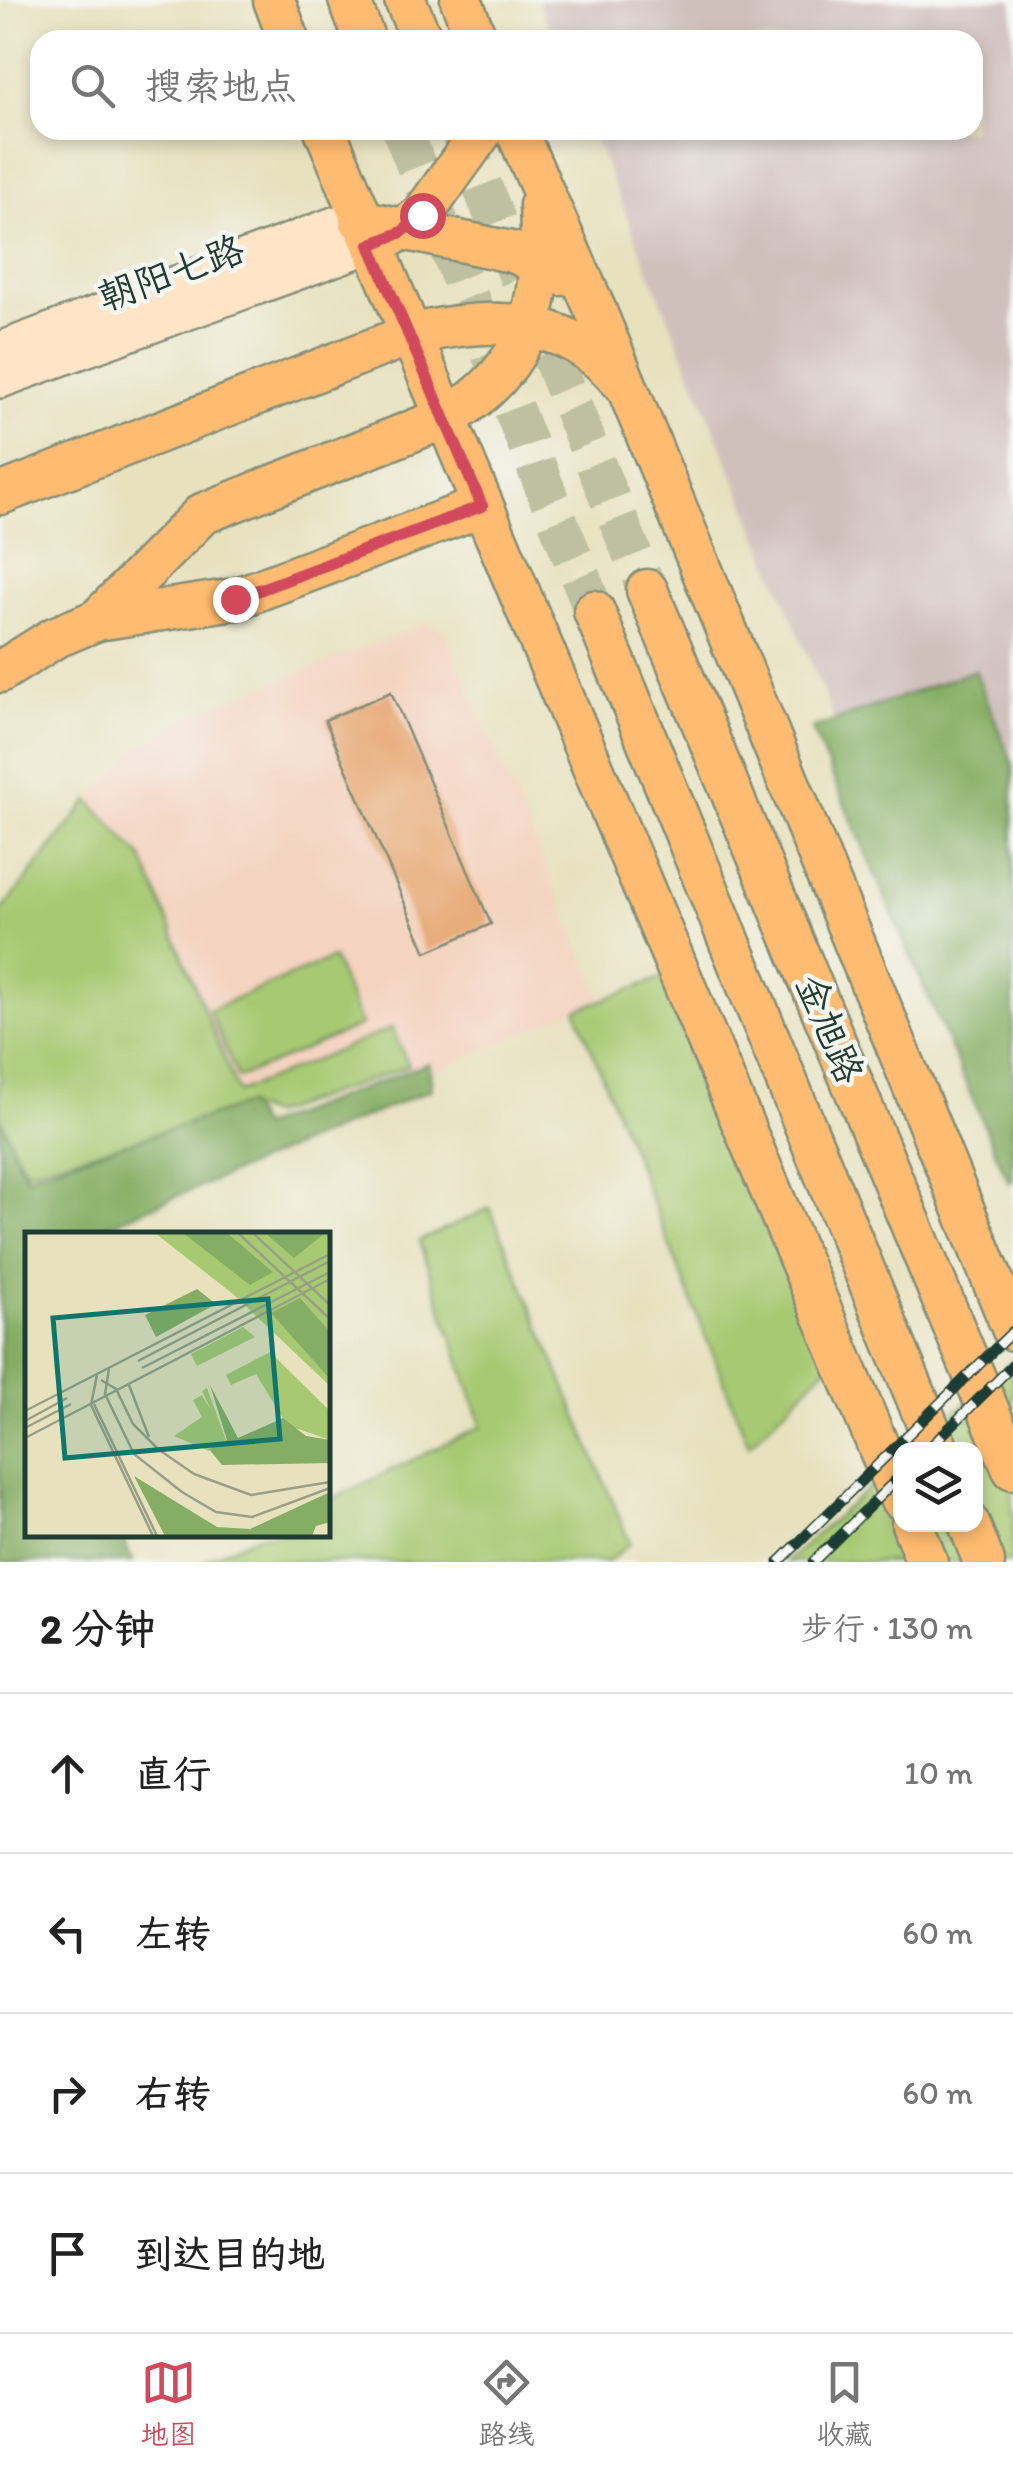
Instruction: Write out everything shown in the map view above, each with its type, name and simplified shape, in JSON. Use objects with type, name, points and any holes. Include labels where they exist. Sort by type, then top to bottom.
[{"type":"main road","points":[[274,0],[286,30]]},
{"type":"main road","points":[[349,0],[361,30]]},
{"type":"main road","points":[[404,0],[418,30]]},
{"type":"main road","points":[[461,0],[474,30]]},
{"type":"main road","points":[[329,140],[378,231],[409,335],[893,1481]]},
{"type":"main road","points":[[378,231],[422,215],[476,140]]},
{"type":"main road","points":[[520,140],[595,310],[1013,1330]]},
{"type":"main road","points":[[96,620],[202,514],[444,418],[492,383],[530,325],[541,263],[540,204],[533,168]]},
{"type":"main road","points":[[378,231],[541,263],[571,284],[595,310]]},
{"type":"main road","points":[[0,494],[409,335],[488,321],[530,325],[591,352],[630,396]]},
{"type":"main road","points":[[0,672],[54,638],[96,620],[235,599],[482,506]]},
{"type":"main road","name":"金旭路","points":[[647,590],[1013,1469]]},
{"type":"main road","name":"金旭路","points":[[594,610],[935,1442]]},
{"type":"main road","points":[[915,1532],[927,1562]]},
{"type":"main road","points":[[971,1532],[984,1562]]},
{"type":"street","name":"朝阳七路","points":[[0,350],[337,224],[378,231]]},
{"type":"street","name":"朝阳七路","points":[[0,380],[378,231]]},
{"type":"shaded area","points":[[538,0],[1013,0],[1013,1153],[595,140],[983,140],[983,30],[550,30]]},
{"type":"shaded area","points":[[426,624],[443,629],[602,998],[415,1081],[392,1028],[238,1092],[143,859],[89,800],[136,750],[188,716]]},
{"type":"green space","points":[[975,670],[1013,765],[1013,1179],[1009,1183],[812,729]]},
{"type":"green space","points":[[89,800],[143,859],[238,1092],[392,1028],[409,1066],[270,1115],[254,1108],[26,1171],[0,1123],[0,913]]},
{"type":"green space","points":[[333,958],[361,1025],[238,1078],[209,1010]]},
{"type":"green space","points":[[669,975],[830,1364],[749,1445],[576,1010]]},
{"type":"green space","points":[[429,1063],[432,1089],[92,1232],[25,1232],[25,1537],[122,1537],[133,1562],[0,1562],[0,1117],[25,1176],[247,1104],[261,1127]]},
{"type":"green space","points":[[490,1208],[630,1543],[608,1562],[202,1562],[254,1537],[330,1537],[330,1500],[482,1426],[419,1241]]},
{"type":"green space","points":[[1013,1360],[1013,1562],[786,1562],[893,1466],[893,1532],[983,1532],[983,1442],[921,1442]]},
{"type":"building","points":[[391,692],[491,924],[426,952],[325,720]]},
{"type":"tunnel","points":[[406,140],[594,611]]},
{"type":"tunnel","points":[[463,140],[647,590]]},
{"type":"railway","points":[[779,1562],[1013,1331]]},
{"type":"railway","points":[[935,1442],[1013,1365]]},
{"type":"railway","points":[[813,1562],[893,1483]]},
{"type":"route","points":[[235,599],[482,506],[370,245],[402,232],[422,215]]}]
